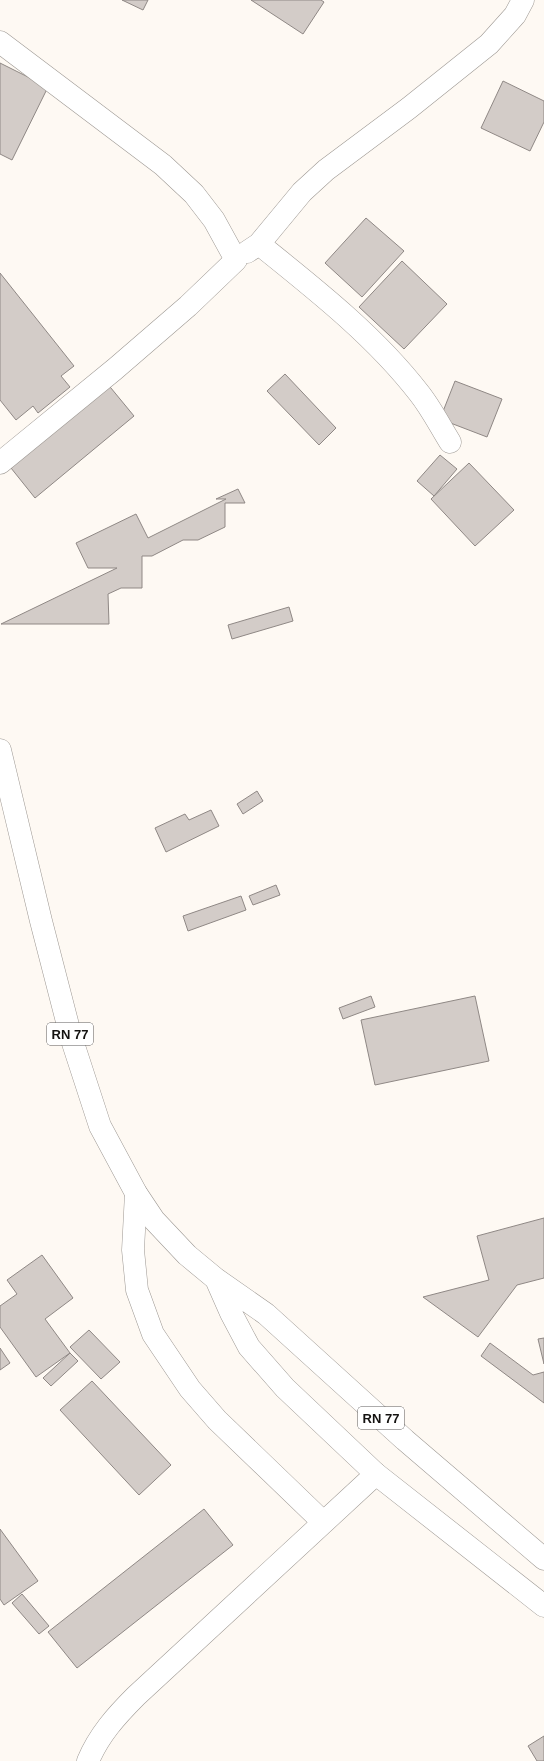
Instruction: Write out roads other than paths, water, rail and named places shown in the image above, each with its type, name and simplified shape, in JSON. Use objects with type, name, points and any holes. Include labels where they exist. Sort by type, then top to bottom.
[{"type":"street","points":[[0,463],[121,364],[188,306],[236,260],[259,244],[302,192],[326,170],[409,108],[488,44],[515,15],[523,0]]},
{"type":"street","points":[[0,42],[163,165],[194,194],[214,220],[236,260]]},
{"type":"street","points":[[259,244],[328,301],[385,354],[419,394],[450,442]]},
{"type":"street","name":"RN 77","points":[[0,750],[41,921],[71,1037],[100,1126],[136,1193],[154,1220],[170,1239],[216,1279],[266,1314],[405,1440],[544,1559]]},
{"type":"street","points":[[136,1193],[133,1250],[137,1290],[153,1334],[190,1389],[217,1420],[323,1522]]},
{"type":"street","points":[[216,1279],[230,1313],[249,1347],[285,1388],[376,1474],[544,1606]]},
{"type":"street","points":[[88,1761],[93,1748],[112,1719],[376,1474]]}]
